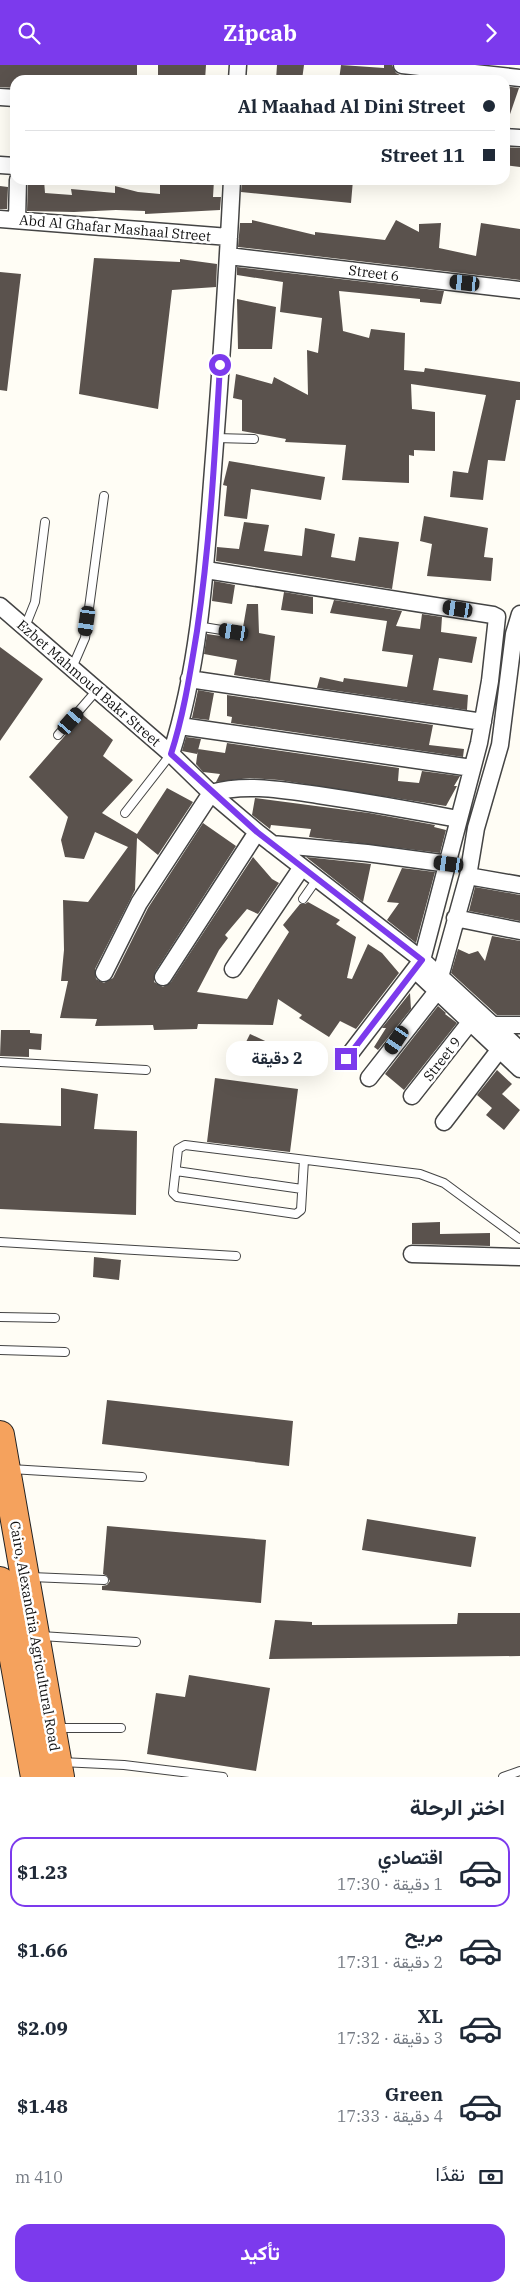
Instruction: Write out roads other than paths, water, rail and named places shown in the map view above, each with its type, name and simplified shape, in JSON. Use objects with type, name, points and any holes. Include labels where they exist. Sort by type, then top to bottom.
[{"type":"highway","name":"Cairo, Alexandria Agricultural Road","points":[[0,1435],[6,1468],[8,1536],[12,1579],[35,1777]]},
{"type":"highway","name":"Cairo, Alexandria Agricultural Road","points":[[12,1579],[34,1635],[58,1769]]},
{"type":"street","points":[[402,65],[493,75]]},
{"type":"street","points":[[17,220],[18,185]]},
{"type":"street","points":[[171,754],[180,726],[189,679],[206,570],[232,185]]},
{"type":"street","name":"Abd Al Ghafar Mashaal Street","points":[[0,219],[229,237]]},
{"type":"street","name":"Street 6","points":[[228,256],[520,289]]},
{"type":"street","points":[[206,570],[493,615],[498,621],[483,722],[458,819],[449,864],[419,965],[346,1059]]},
{"type":"street","name":"Ezbet Mahmoud Bakr Street","points":[[0,606],[171,754],[211,793],[492,1025],[520,1051]]},
{"type":"street","points":[[369,1078],[439,983],[455,918],[468,876],[476,828],[500,745],[514,634],[520,614]]},
{"type":"street","points":[[189,679],[483,722]]},
{"type":"street","points":[[180,726],[472,768]]},
{"type":"street","points":[[104,973],[139,903],[211,793],[226,789],[242,788],[290,792],[369,803],[458,819]]},
{"type":"street","points":[[163,977],[257,832]]},
{"type":"street","points":[[272,844],[371,853],[449,864]]},
{"type":"street","points":[[233,969],[302,867]]},
{"type":"street","points":[[468,876],[520,885]]},
{"type":"street","points":[[455,918],[520,931]]},
{"type":"street","name":"Ezbet Mahmoud Bakr Street","points":[[439,983],[471,1021],[520,1069]]},
{"type":"street","name":"Street 9","points":[[412,1096],[471,1021]]},
{"type":"street","points":[[492,1025],[520,1025]]},
{"type":"street","points":[[444,1122],[500,1049]]},
{"type":"street","points":[[412,1254],[520,1257]]},
{"type":"lane","points":[[216,438],[254,439]]},
{"type":"lane","points":[[72,668],[85,638],[104,496]]},
{"type":"lane","points":[[25,627],[35,602],[45,522]]},
{"type":"lane","points":[[197,626],[234,632]]},
{"type":"lane","points":[[58,735],[98,690]]},
{"type":"lane","points":[[124,813],[171,754]]},
{"type":"lane","points":[[303,899],[317,879]]},
{"type":"lane","points":[[0,1062],[146,1070]]},
{"type":"lane","points":[[304,1160],[301,1210],[296,1214],[177,1197],[173,1193],[178,1149],[185,1145],[420,1174],[444,1183],[520,1239]]},
{"type":"lane","points":[[176,1171],[302,1189]]},
{"type":"lane","points":[[0,1243],[236,1256]]},
{"type":"lane","points":[[0,1317],[55,1318]]},
{"type":"lane","points":[[0,1351],[65,1352]]},
{"type":"lane","points":[[6,1468],[142,1477]]},
{"type":"lane","points":[[12,1579],[104,1580]]},
{"type":"lane","points":[[34,1635],[136,1642]]},
{"type":"lane","points":[[51,1728],[121,1728]]},
{"type":"lane","points":[[58,1769],[124,1765],[223,1777]]},
{"type":"lane","points":[[503,1777],[520,1771]]}]
